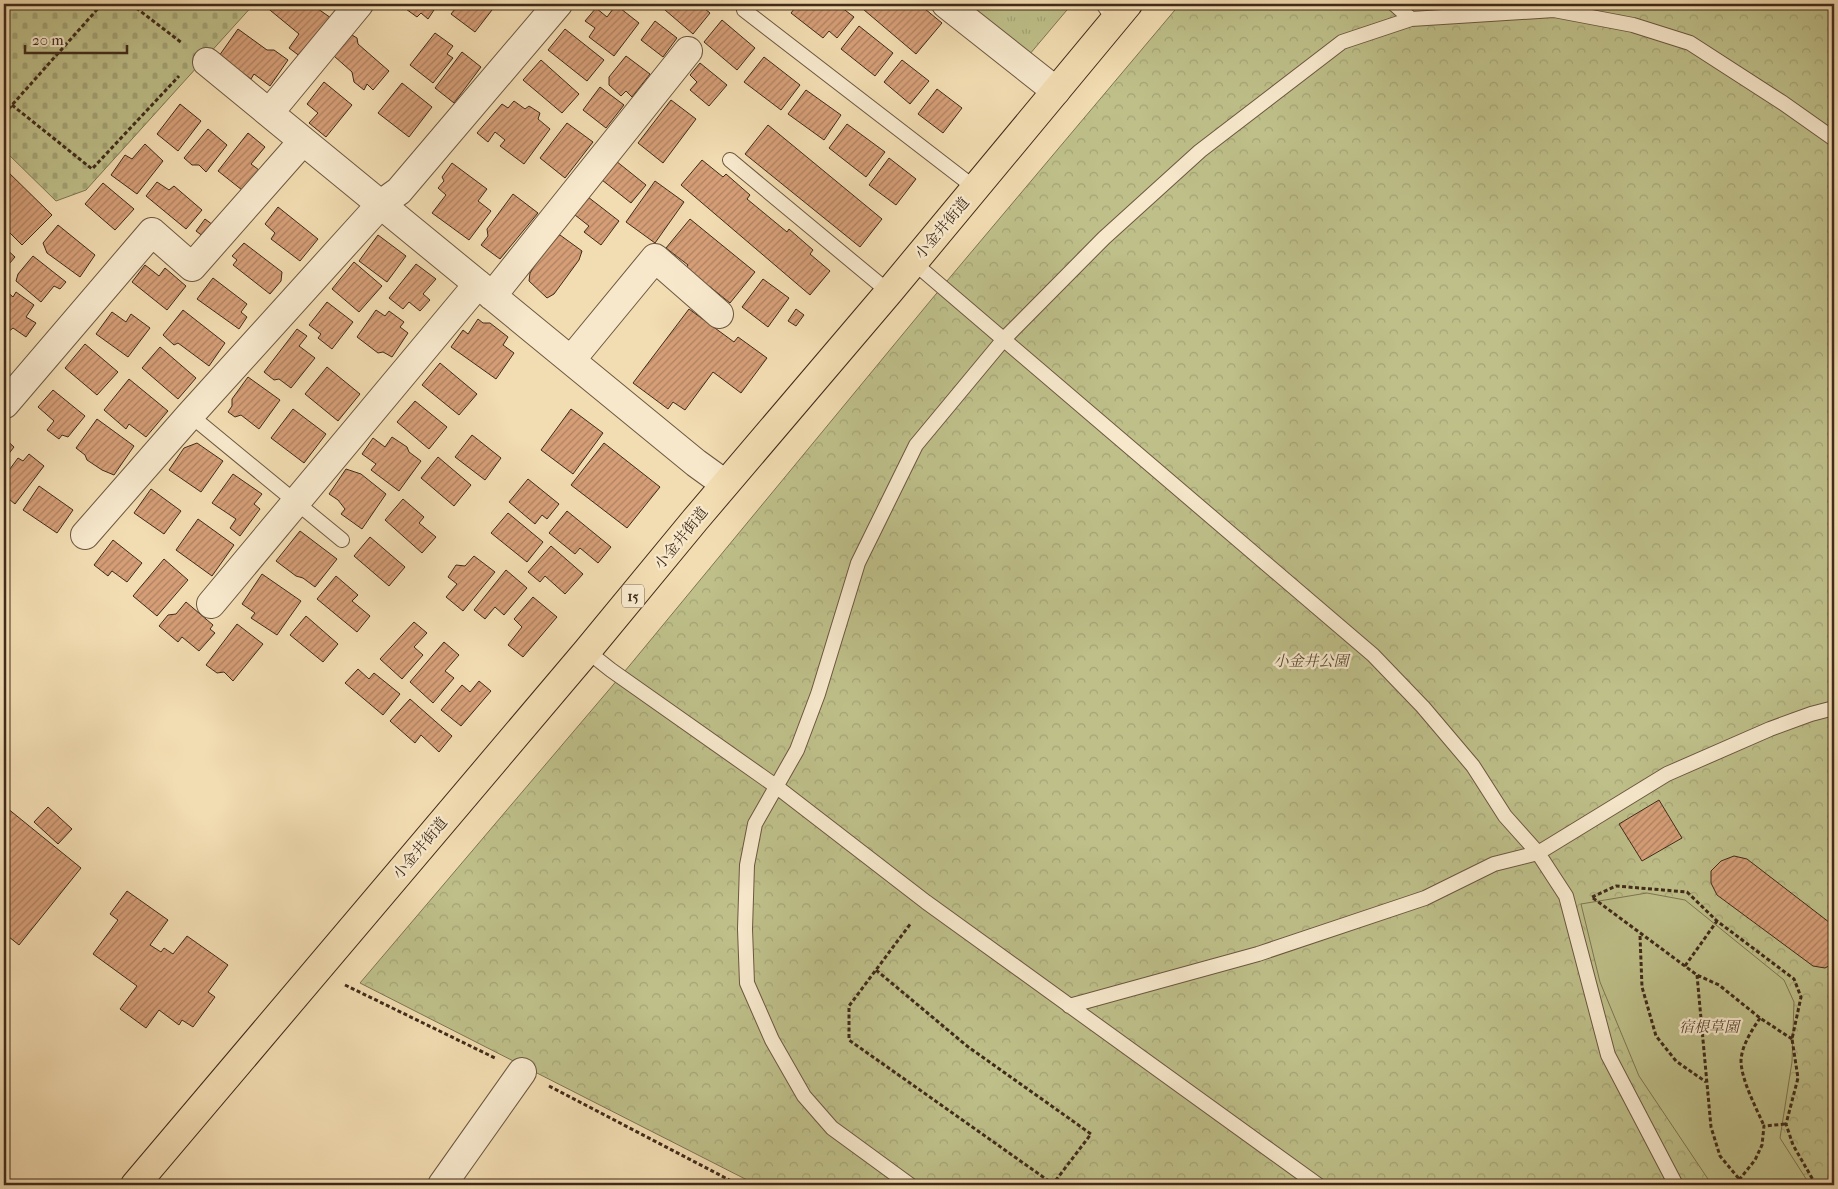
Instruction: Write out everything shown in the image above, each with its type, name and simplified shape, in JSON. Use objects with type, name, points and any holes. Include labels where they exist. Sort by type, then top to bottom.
[{"type":"main road","name":"小金井街道","points":[[136,1185],[587,651],[725,484],[889,292],[1056,91],[1115,9]]},
{"type":"street","points":[[269,112],[359,4]]},
{"type":"street","points":[[85,535],[190,415],[381,204],[399,191],[558,4]]},
{"type":"street","points":[[946,4],[1056,91]]},
{"type":"street","points":[[211,604],[295,502],[485,290],[688,51]]},
{"type":"street","points":[[202,58],[696,463],[725,484]]},
{"type":"street","points":[[5,404],[152,232],[192,267],[303,140]]},
{"type":"street","points":[[571,360],[655,258],[719,314]]},
{"type":"street","points":[[442,1185],[522,1072]]},
{"type":"lane","points":[[1394,4],[1411,19]]},
{"type":"lane","points":[[744,10],[975,188]]},
{"type":"lane","points":[[910,1185],[832,1128],[804,1096],[772,1040],[748,983],[745,929],[747,865],[755,824],[797,750],[818,694],[858,564],[916,445],[1004,339],[1104,238],[1200,151],[1342,42],[1411,19],[1554,10],[1633,25],[1690,43],[1784,103],[1834,139]]},
{"type":"lane","points":[[730,160],[889,292]]},
{"type":"lane","points":[[913,262],[1373,655],[1423,708],[1473,766],[1505,816],[1538,853],[1566,896],[1608,1055],[1676,1185]]},
{"type":"lane","points":[[190,415],[342,540]]},
{"type":"lane","points":[[587,651],[776,787],[926,902],[1318,1185]]},
{"type":"lane","points":[[1069,1006],[1258,954],[1425,898],[1494,864],[1538,853],[1667,774],[1770,729],[1834,708]]},
{"type":"path","points":[[4,114],[102,4]]},
{"type":"path","points":[[12,105],[92,168],[202,58],[131,4]]},
{"type":"path","points":[[1792,1039],[1760,1018],[1719,985],[1697,975],[1640,935],[1591,897],[1616,886],[1687,892],[1717,921],[1794,979],[1801,997],[1792,1039],[1798,1078],[1786,1124],[1793,1145],[1816,1185]]},
{"type":"path","points":[[876,970],[967,1046],[1091,1134],[1053,1184],[849,1040],[849,1006],[926,902]]},
{"type":"path","points":[[1685,966],[1717,921]]},
{"type":"path","points":[[1640,935],[1642,987],[1656,1036],[1676,1061],[1706,1083]]},
{"type":"path","points":[[1697,975],[1711,1127],[1720,1156],[1740,1180],[1748,1185]]},
{"type":"path","points":[[1736,1185],[1755,1160],[1762,1145],[1764,1126],[1744,1079],[1741,1060],[1751,1033],[1760,1018]]},
{"type":"path","points":[[1764,1126],[1786,1124]]},
{"type":"green space","points":[[4,4],[254,4],[86,190],[56,201],[4,150]]},
{"type":"green space","points":[[967,4],[1072,4],[1029,55]]},
{"type":"green space","name":"小金井公園","points":[[1180,4],[1834,4],[1834,1185],[757,1185],[360,983],[630,665],[931,300]]},
{"type":"green space","name":"宿根草園","points":[[1647,893],[1685,900],[1784,980],[1794,1002],[1792,1062],[1780,1138],[1810,1185],[1712,1185],[1639,1076],[1600,982],[1581,904]]},
{"type":"building","points":[[267,4],[311,4],[331,18],[301,57],[289,48],[299,34],[265,6]]},
{"type":"building","points":[[399,4],[438,4],[428,19],[421,13],[417,17]]},
{"type":"building","points":[[459,4],[484,4],[492,10],[475,32],[451,14]]},
{"type":"building","points":[[670,4],[699,4],[710,13],[693,34],[665,10]]},
{"type":"building","points":[[798,4],[837,4],[854,17],[837,38],[829,31],[823,38],[791,13]]},
{"type":"building","points":[[857,4],[919,4],[942,23],[916,54]]},
{"type":"building","points":[[616,5],[639,23],[614,56],[589,37],[595,28],[585,21],[596,8],[607,17]]},
{"type":"building","points":[[722,20],[755,48],[737,70],[704,42]]},
{"type":"building","points":[[655,21],[677,38],[663,57],[641,40]]},
{"type":"building","points":[[859,26],[893,53],[875,76],[841,49]]},
{"type":"building","points":[[238,29],[267,50],[274,50],[288,60],[270,86],[254,74],[251,79],[219,56]]},
{"type":"building","points":[[565,29],[604,60],[587,81],[548,50]]},
{"type":"building","points":[[435,33],[453,46],[447,54],[453,58],[433,83],[410,65]]},
{"type":"building","points":[[352,35],[357,38],[358,44],[389,71],[373,90],[367,84],[364,90],[354,82],[352,72],[334,56]]},
{"type":"building","points":[[462,52],[481,67],[454,103],[435,88]]},
{"type":"building","points":[[626,56],[650,74],[632,97],[626,91],[621,96],[609,85],[609,77]]},
{"type":"building","points":[[764,57],[800,85],[781,110],[744,82]]},
{"type":"building","points":[[541,60],[579,94],[562,113],[523,80]]},
{"type":"building","points":[[902,60],[929,81],[910,104],[884,82]]},
{"type":"building","points":[[700,63],[727,85],[709,106],[690,90],[697,82],[690,75]]},
{"type":"building","points":[[324,82],[352,105],[326,137],[309,123],[318,113],[307,104]]},
{"type":"building","points":[[402,83],[432,107],[409,137],[378,113]]},
{"type":"building","points":[[600,87],[624,105],[606,128],[583,110]]},
{"type":"building","points":[[937,89],[962,108],[943,133],[918,114]]},
{"type":"building","points":[[806,90],[841,115],[824,140],[788,114]]},
{"type":"building","points":[[671,100],[696,119],[663,163],[638,143]]},
{"type":"building","points":[[514,101],[525,109],[529,106],[540,113],[538,119],[550,129],[524,164],[500,146],[505,140],[495,132],[488,142],[477,133],[502,104],[508,108]]},
{"type":"building","points":[[180,104],[201,121],[178,151],[157,134]]},
{"type":"building","points":[[567,123],[593,142],[565,178],[540,158]]},
{"type":"building","points":[[847,124],[885,152],[866,177],[829,148]]},
{"type":"building","points":[[768,125],[882,219],[860,247],[745,154]]},
{"type":"building","points":[[208,129],[227,145],[206,172],[199,165],[192,165],[184,158]]},
{"type":"building","points":[[248,133],[265,147],[251,164],[259,170],[242,190],[218,171]]},
{"type":"building","points":[[145,144],[163,161],[137,194],[111,175],[125,155],[132,159]]},
{"type":"building","points":[[889,158],[916,179],[896,205],[869,185]]},
{"type":"building","points":[[702,160],[723,177],[726,174],[750,195],[747,199],[787,232],[789,229],[813,250],[810,254],[830,271],[810,295],[681,185]]},
{"type":"building","points":[[616,161],[646,185],[631,203],[602,180]]},
{"type":"building","points":[[452,163],[487,189],[478,201],[491,211],[469,240],[432,213],[446,195],[438,188],[444,181],[442,177]]},
{"type":"building","points":[[4,168],[52,215],[22,245],[4,227]]},
{"type":"building","points":[[655,181],[684,202],[655,243],[626,222]]},
{"type":"building","points":[[157,182],[169,190],[174,186],[202,210],[186,229],[146,196]]},
{"type":"building","points":[[103,183],[134,209],[115,230],[85,204]]},
{"type":"building","points":[[513,194],[538,213],[500,259],[481,245],[488,236],[487,229]]},
{"type":"building","points":[[588,197],[619,221],[601,245],[584,232],[589,226],[575,215]]},
{"type":"building","points":[[278,207],[318,239],[300,261],[271,239],[275,233],[265,224]]},
{"type":"building","points":[[205,219],[213,225],[204,237],[196,231]]},
{"type":"building","points":[[690,219],[755,272],[730,303],[709,286],[701,292],[683,272],[688,265],[666,248]]},
{"type":"building","points":[[58,225],[95,255],[80,277],[47,253],[43,243]]},
{"type":"building","points":[[378,235],[406,256],[387,282],[359,261]]},
{"type":"building","points":[[560,235],[582,251],[579,260],[554,294],[547,298],[529,281],[530,273],[552,237]]},
{"type":"building","points":[[244,243],[282,272],[281,281],[270,294],[233,265],[237,260],[232,256]]},
{"type":"building","points":[[4,247],[15,257],[4,270]]},
{"type":"building","points":[[33,256],[66,282],[60,289],[54,286],[41,302],[16,281],[18,274]]},
{"type":"building","points":[[354,262],[382,286],[359,312],[332,289]]},
{"type":"building","points":[[416,264],[436,279],[423,294],[430,300],[420,311],[409,302],[403,309],[389,298]]},
{"type":"building","points":[[145,265],[159,276],[165,268],[186,286],[167,310],[132,282]]},
{"type":"building","points":[[213,278],[247,304],[241,312],[247,317],[239,329],[197,299]]},
{"type":"building","points":[[763,279],[789,298],[768,327],[742,307]]},
{"type":"building","points":[[4,289],[13,297],[16,292],[34,305],[26,317],[36,323],[26,337],[13,328],[8,332],[4,328]]},
{"type":"building","points":[[327,302],[353,322],[332,349],[318,338],[321,334],[309,325]]},
{"type":"building","points":[[689,309],[734,342],[738,337],[767,358],[741,393],[713,372],[685,410],[673,402],[668,409],[633,383]]},
{"type":"building","points":[[796,309],[804,315],[796,326],[788,321]]},
{"type":"building","points":[[183,310],[225,343],[209,366],[178,343],[174,345],[163,335]]},
{"type":"building","points":[[376,310],[385,316],[389,311],[404,322],[400,327],[408,333],[392,357],[383,352],[378,353],[357,337]]},
{"type":"building","points":[[112,312],[126,322],[131,314],[150,328],[128,357],[96,334]]},
{"type":"building","points":[[478,319],[483,323],[490,323],[508,337],[503,345],[514,353],[496,379],[451,347],[463,330],[468,334]]},
{"type":"building","points":[[297,329],[307,336],[299,346],[315,358],[291,388],[279,379],[274,380],[264,372]]},
{"type":"building","points":[[4,335],[10,340],[4,347]]},
{"type":"building","points":[[85,344],[118,372],[97,395],[65,368]]},
{"type":"building","points":[[160,347],[196,378],[178,399],[142,368]]},
{"type":"building","points":[[440,363],[477,394],[459,415],[422,385]]},
{"type":"building","points":[[327,367],[360,394],[338,421],[305,394]]},
{"type":"building","points":[[248,377],[280,400],[259,429],[241,415],[235,417],[228,412],[232,406],[232,399]]},
{"type":"building","points":[[129,379],[168,411],[146,437],[129,424],[126,429],[104,410]]},
{"type":"building","points":[[53,390],[85,416],[68,437],[62,435],[59,439],[47,430],[54,421],[38,407]]},
{"type":"building","points":[[415,401],[447,427],[429,449],[397,422]]},
{"type":"building","points":[[293,409],[326,434],[304,463],[271,438]]},
{"type":"building","points":[[571,409],[603,433],[573,474],[541,450]]},
{"type":"building","points":[[97,419],[134,446],[114,475],[87,460],[85,455],[76,448]]},
{"type":"building","points":[[472,435],[501,458],[485,480],[455,457]]},
{"type":"building","points":[[392,437],[407,447],[409,452],[421,461],[399,491],[371,470],[376,464],[362,454],[373,438],[385,447]]},
{"type":"building","points":[[4,438],[14,447],[4,460]]},
{"type":"building","points":[[197,443],[223,461],[201,492],[169,470],[184,448]]},
{"type":"building","points":[[604,443],[660,487],[627,528],[571,485]]},
{"type":"building","points":[[29,454],[44,466],[15,504],[4,495],[4,477],[18,458],[23,461]]},
{"type":"building","points":[[438,457],[471,485],[454,506],[421,478]]},
{"type":"building","points":[[346,469],[361,474],[386,494],[362,529],[341,514],[345,509],[338,500],[329,494]]},
{"type":"building","points":[[233,474],[262,494],[254,504],[260,509],[240,536],[230,528],[236,519],[212,503]]},
{"type":"building","points":[[528,479],[559,504],[547,519],[542,515],[535,524],[509,502]]},
{"type":"building","points":[[39,486],[73,510],[57,533],[23,510]]},
{"type":"building","points":[[151,489],[181,511],[164,534],[134,513]]},
{"type":"building","points":[[403,499],[424,517],[419,523],[436,537],[422,553],[385,520]]},
{"type":"building","points":[[567,511],[611,547],[598,563],[580,548],[575,554],[549,533]]},
{"type":"building","points":[[508,513],[543,542],[527,562],[491,533]]},
{"type":"building","points":[[198,519],[234,545],[212,576],[176,550]]},
{"type":"building","points":[[300,531],[337,559],[315,587],[276,561]]},
{"type":"building","points":[[370,537],[405,567],[389,586],[354,556]]},
{"type":"building","points":[[113,540],[142,563],[127,582],[112,571],[108,576],[94,565]]},
{"type":"building","points":[[551,546],[583,574],[565,594],[545,576],[540,582],[528,572]]},
{"type":"building","points":[[474,556],[495,572],[463,611],[446,597],[457,584],[448,577],[456,565],[465,566]]},
{"type":"building","points":[[164,559],[188,580],[157,616],[133,596]]},
{"type":"building","points":[[506,570],[527,588],[504,615],[495,607],[485,619],[474,610]]},
{"type":"building","points":[[262,574],[301,601],[277,635],[251,618],[255,613],[242,604]]},
{"type":"building","points":[[336,576],[358,595],[352,601],[370,616],[357,632],[317,599]]},
{"type":"building","points":[[533,597],[557,617],[523,657],[508,645],[522,627],[514,619]]},
{"type":"building","points":[[186,602],[213,625],[210,629],[215,633],[199,651],[182,637],[178,642],[159,626],[168,615],[176,614]]},
{"type":"building","points":[[306,616],[338,644],[323,662],[290,635]]},
{"type":"building","points":[[414,622],[427,633],[414,647],[423,655],[402,679],[380,659]]},
{"type":"building","points":[[237,624],[263,644],[233,681],[224,672],[217,673],[206,665]]},
{"type":"building","points":[[444,642],[459,655],[445,671],[454,678],[433,703],[410,682]]},
{"type":"building","points":[[358,669],[369,679],[374,673],[400,694],[383,715],[345,683]]},
{"type":"building","points":[[479,681],[491,691],[461,726],[441,710],[462,685],[470,692]]},
{"type":"building","points":[[410,699],[452,736],[439,752],[421,735],[415,743],[390,721]]},
{"type":"building","points":[[1659,800],[1682,838],[1642,861],[1619,824]]},
{"type":"building","points":[[48,807],[72,829],[58,844],[34,822]]},
{"type":"building","points":[[7,808],[81,868],[19,945],[4,933],[4,809]]},
{"type":"building","points":[[1734,856],[1747,859],[1834,926],[1834,963],[1825,968],[1813,966],[1717,895],[1711,883],[1711,871],[1721,861]]},
{"type":"building","points":[[127,891],[168,920],[150,945],[161,952],[164,948],[173,954],[187,936],[228,965],[208,992],[215,997],[193,1027],[182,1020],[179,1025],[159,1010],[146,1028],[120,1009],[137,986],[93,954],[118,920],[110,914]]}]
